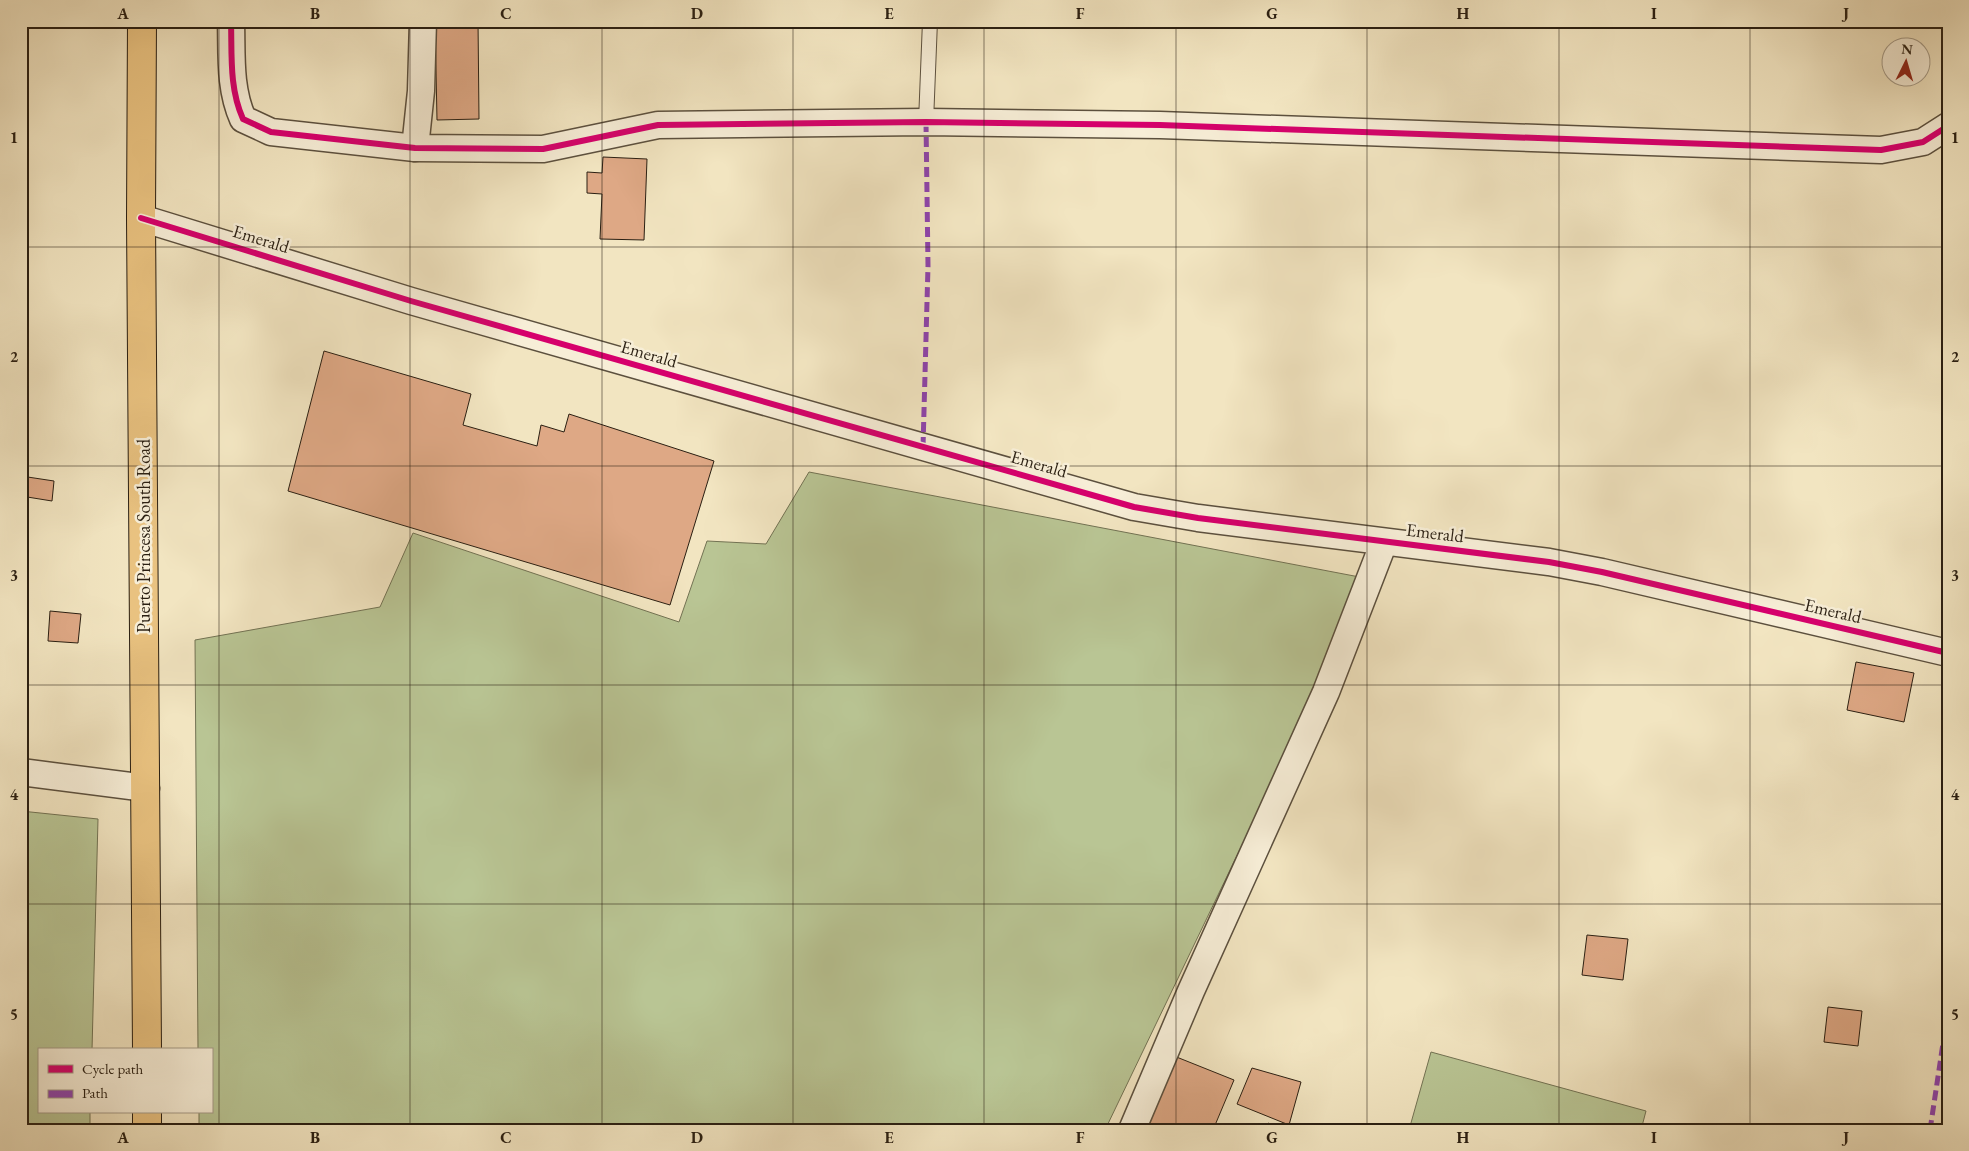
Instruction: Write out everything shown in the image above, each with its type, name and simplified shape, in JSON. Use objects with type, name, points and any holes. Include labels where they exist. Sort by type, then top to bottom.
[{"type":"main road","name":"Puerto Princesa South Road","points":[[142,21],[141,218],[147,1048]]},
{"type":"main road","points":[[147,1114],[148,1130]]},
{"type":"street","points":[[231,21],[232,78],[237,105],[243,119],[271,132],[415,148],[543,149],[658,125],[926,122],[1170,125],[1881,150],[1923,142],[1948,126]]},
{"type":"street","points":[[415,148],[421,91],[423,21]]},
{"type":"street","name":"Emerald","points":[[141,218],[411,301],[1134,507],[1198,518],[1549,562],[1948,653]]},
{"type":"street","points":[[1132,1130],[1326,692],[1384,542]]},
{"type":"street","points":[[21,772],[146,788]]},
{"type":"lane","points":[[926,122],[930,21]]},
{"type":"green space","points":[[809,472],[1370,579],[1105,1130],[199,1130],[199,1114],[212,1114],[212,1048],[198,1048],[195,640],[380,607],[413,533],[679,622],[707,541],[766,544]]},
{"type":"green space","points":[[21,811],[98,819],[92,1048],[38,1048],[38,1114],[90,1114],[90,1130],[21,1130]]},
{"type":"green space","points":[[1431,1052],[1646,1111],[1641,1130],[1409,1130]]},
{"type":"building","points":[[435,21],[478,21],[479,119],[437,120]]},
{"type":"building","points":[[603,157],[647,159],[644,240],[600,239],[602,194],[587,193],[587,172],[602,173]]},
{"type":"building","points":[[324,351],[471,394],[463,425],[537,446],[541,425],[564,432],[569,414],[714,461],[670,605],[288,491]]},
{"type":"building","points":[[21,476],[54,481],[52,501],[21,496]]},
{"type":"building","points":[[50,611],[81,614],[78,643],[48,641]]},
{"type":"building","points":[[1856,662],[1914,673],[1904,722],[1847,710]]},
{"type":"building","points":[[1587,935],[1628,939],[1623,980],[1582,975]]},
{"type":"building","points":[[1828,1007],[1862,1011],[1858,1046],[1824,1042]]},
{"type":"building","points":[[1174,1056],[1234,1080],[1213,1130],[1142,1130]]},
{"type":"building","points":[[1252,1068],[1301,1082],[1289,1125],[1237,1104]]},
{"type":"building","points":[[1268,1123],[1281,1130],[1263,1130]]},
{"type":"marked path","points":[[923,447],[928,266],[926,122]]},
{"type":"marked path","points":[[1930,1130],[1948,1010]]},
{"type":"cycle path","points":[[231,21],[233,83],[243,119],[271,132],[415,148],[543,149],[658,125],[926,122],[1160,125],[1881,150],[1923,142],[1948,126]]},
{"type":"cycle path","points":[[141,218],[411,301],[1134,507],[1198,518],[1549,562],[1602,572],[1948,653]]}]
